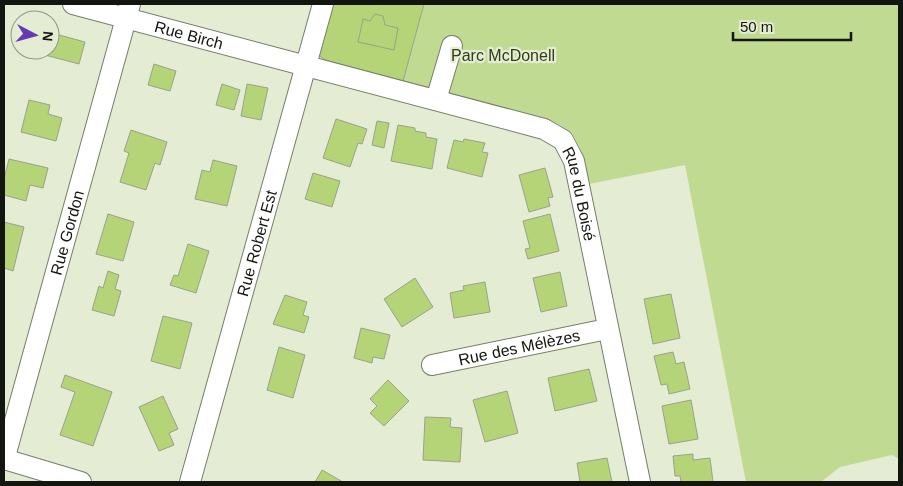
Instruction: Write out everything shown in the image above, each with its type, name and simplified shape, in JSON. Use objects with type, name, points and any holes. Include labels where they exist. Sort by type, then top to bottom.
[{"type":"street","name":"Rue Birch","points":[[73,4],[128,11],[237,49],[306,65]]},
{"type":"street","name":"Rue Robert Est","points":[[190,482],[323,4]]},
{"type":"street","name":"Rue Gordon","points":[[4,460],[128,11]]},
{"type":"street","points":[[436,100],[452,46]]},
{"type":"street","name":"Rue du Boisé","points":[[306,65],[544,129],[563,140],[574,161],[607,329],[640,482]]},
{"type":"street","name":"Rue des Mélèzes","points":[[432,365],[607,329]]},
{"type":"street","points":[[4,460],[81,482]]},
{"type":"green space","name":"Parc McDonell","points":[[424,4],[899,4],[899,459],[892,455],[840,467],[821,482],[746,482],[685,165],[589,184],[581,150],[572,133],[558,124],[403,81]]},
{"type":"building","points":[[330,4],[424,4],[403,81],[325,60],[317,54]]},
{"type":"building","points":[[375,14],[383,16],[385,25],[398,28],[394,50],[358,42],[363,19],[370,21]]},
{"type":"building","points":[[60,35],[85,42],[79,64],[60,59]]},
{"type":"building","points":[[154,64],[176,71],[170,91],[148,85]]},
{"type":"building","points":[[222,84],[240,90],[234,110],[216,105]]},
{"type":"building","points":[[247,84],[268,88],[261,120],[241,116]]},
{"type":"building","points":[[29,100],[50,105],[48,114],[62,118],[56,141],[21,132]]},
{"type":"building","points":[[336,119],[367,129],[362,144],[358,143],[350,167],[323,158]]},
{"type":"building","points":[[377,121],[389,123],[384,148],[372,145]]},
{"type":"building","points":[[398,125],[415,128],[415,131],[426,133],[426,137],[437,139],[432,169],[391,161]]},
{"type":"building","points":[[131,130],[167,142],[160,165],[155,163],[146,190],[120,182],[129,153],[124,151]]},
{"type":"building","points":[[464,139],[485,143],[482,152],[488,153],[482,177],[447,168],[454,140],[463,142]]},
{"type":"building","points":[[9,159],[48,168],[43,188],[30,185],[26,201],[4,195],[4,179]]},
{"type":"building","points":[[213,160],[237,166],[227,206],[195,199],[202,170],[210,172]]},
{"type":"building","points":[[545,168],[553,197],[548,198],[550,206],[529,212],[519,175]]},
{"type":"building","points":[[313,173],[340,181],[332,207],[305,199]]},
{"type":"building","points":[[108,214],[134,222],[123,261],[96,254]]},
{"type":"building","points":[[550,214],[559,251],[528,259],[525,249],[530,248],[523,221]]},
{"type":"building","points":[[4,222],[24,227],[13,271],[4,268]]},
{"type":"building","points":[[188,244],[209,251],[196,293],[170,285],[174,275],[178,276]]},
{"type":"building","points":[[108,271],[119,275],[115,289],[121,291],[114,316],[92,310],[99,286],[103,288]]},
{"type":"building","points":[[560,272],[567,306],[541,312],[533,278]]},
{"type":"building","points":[[415,278],[433,307],[402,327],[384,299]]},
{"type":"building","points":[[485,282],[490,312],[454,318],[450,293],[464,290],[463,286]]},
{"type":"building","points":[[671,294],[680,338],[653,344],[644,299]]},
{"type":"building","points":[[285,295],[307,302],[303,315],[309,317],[304,333],[273,324]]},
{"type":"building","points":[[163,316],[192,323],[180,369],[151,361]]},
{"type":"building","points":[[361,328],[390,335],[384,359],[373,357],[372,363],[354,358]]},
{"type":"building","points":[[279,347],[305,355],[293,398],[267,390]]},
{"type":"building","points":[[673,352],[676,364],[684,362],[690,389],[669,394],[667,384],[661,385],[654,356]]},
{"type":"building","points":[[589,369],[597,401],[555,411],[548,378]]},
{"type":"building","points":[[65,375],[112,392],[93,446],[60,435],[75,392],[61,387]]},
{"type":"building","points":[[388,380],[409,401],[384,426],[370,413],[377,406],[370,399]]},
{"type":"building","points":[[507,391],[518,433],[485,442],[473,400]]},
{"type":"building","points":[[163,396],[178,429],[169,433],[174,445],[159,451],[139,407]]},
{"type":"building","points":[[691,400],[698,439],[669,444],[662,406]]},
{"type":"building","points":[[425,417],[451,418],[450,427],[462,428],[460,462],[423,460]]},
{"type":"building","points":[[693,454],[693,460],[710,458],[713,482],[681,482],[680,476],[675,476],[673,456]]},
{"type":"building","points":[[607,458],[612,482],[580,482],[577,463]]},
{"type":"building","points":[[322,470],[343,482],[315,482]]}]
